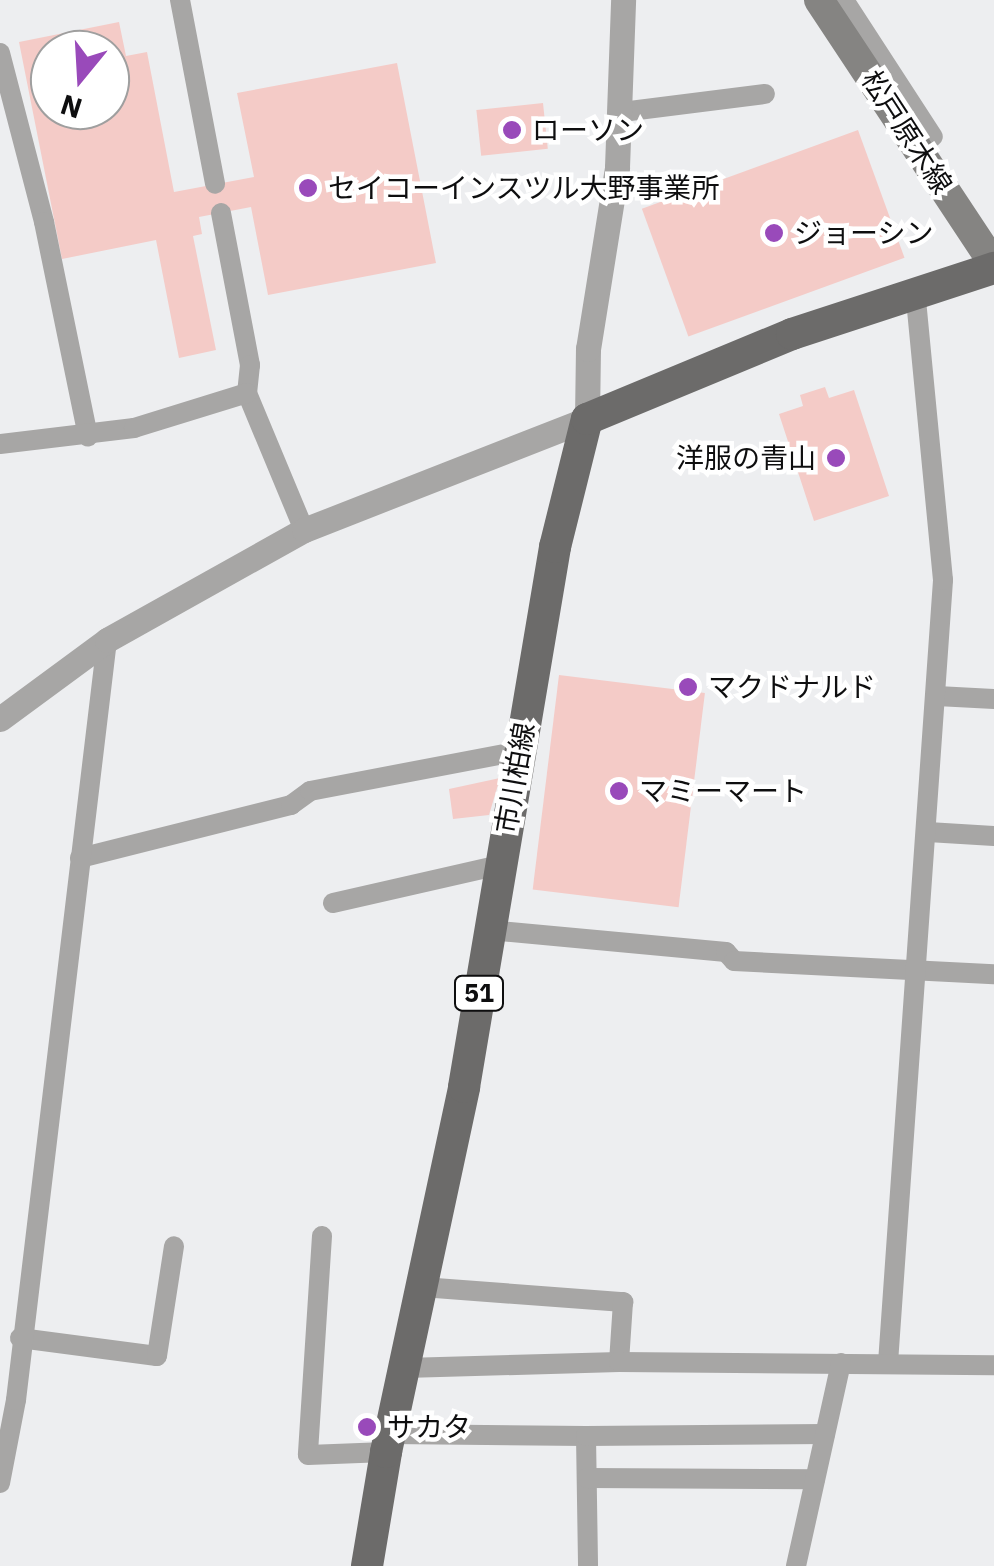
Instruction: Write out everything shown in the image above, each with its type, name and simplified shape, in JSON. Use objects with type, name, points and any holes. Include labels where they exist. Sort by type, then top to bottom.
[{"type":"main road","name":"松戸原木線","points":[[818,0],[994,266]]},
{"type":"main road","points":[[587,418],[792,334],[994,266]]},
{"type":"main road","name":"市川柏線","points":[[367,1566],[388,1443],[464,1087],[554,547],[587,418]]},
{"type":"street","points":[[180,0],[216,184]]},
{"type":"street","points":[[0,718],[108,640],[304,530],[587,418],[588,349],[622,112],[623,0]]},
{"type":"street","points":[[844,0],[933,137]]},
{"type":"street","points":[[0,52],[44,222],[88,437]]},
{"type":"street","points":[[622,112],[765,94]]},
{"type":"street","points":[[222,213],[250,365],[247,393],[304,530]]},
{"type":"street","points":[[888,1364],[944,580],[915,291]]},
{"type":"street","points":[[0,444],[88,437],[134,428],[247,393]]},
{"type":"street","points":[[0,1483],[16,1400],[20,1338],[108,640]]},
{"type":"street","points":[[937,696],[994,699]]},
{"type":"street","points":[[80,858],[291,805],[310,792],[519,751]]},
{"type":"street","points":[[928,832],[994,836]]},
{"type":"street","points":[[333,903],[500,865]]},
{"type":"street","points":[[489,930],[726,952],[734,961],[994,974]]},
{"type":"street","points":[[322,1236],[308,1455],[388,1443],[825,1434]]},
{"type":"street","points":[[20,1338],[157,1356],[174,1246]]},
{"type":"street","points":[[422,1287],[623,1302],[619,1362]]},
{"type":"street","points":[[404,1368],[619,1362],[994,1365]]},
{"type":"street","points":[[796,1566],[841,1363]]},
{"type":"street","points":[[586,1436],[588,1566]]},
{"type":"street","points":[[587,1478],[815,1479]]},
{"type":"building","name":"セイコーインスツル大野事業所","points":[[119,22],[121,30],[79,30]]},
{"type":"building","name":"セイコーインスツル大野事業所","points":[[30,40],[30,98],[19,42]]},
{"type":"building","name":"セイコーインスツル大野事業所","points":[[147,52],[174,192],[254,177],[237,93],[397,63],[436,263],[268,295],[251,207],[199,217],[202,234],[193,236],[216,350],[179,358],[156,240],[62,259],[36,130],[130,130],[130,55]]},
{"type":"building","name":"ローソン","points":[[543,103],[548,149],[481,156],[476,110]]},
{"type":"building","name":"ジョーシン","points":[[858,130],[905,258],[688,336],[642,209]]},
{"type":"building","points":[[825,387],[829,398],[854,390],[889,496],[814,521],[779,414],[803,406],[800,395]]},
{"type":"building","name":"マミーマート","points":[[559,675],[705,693],[679,907],[533,889]]},
{"type":"building","points":[[500,778],[489,815],[453,819],[449,789]]},
{"type":"place","name":"ローソン","points":[[512,130]]},
{"type":"place","name":"セイコーインスツル大野事業所","points":[[308,188]]},
{"type":"place","name":"ジョーシン","points":[[774,233]]},
{"type":"place","name":"洋服の青山","points":[[836,458]]},
{"type":"place","name":"マクドナルド","points":[[688,687]]},
{"type":"place","name":"マミーマート","points":[[619,791]]},
{"type":"place","name":"サカタ","points":[[367,1427]]}]
